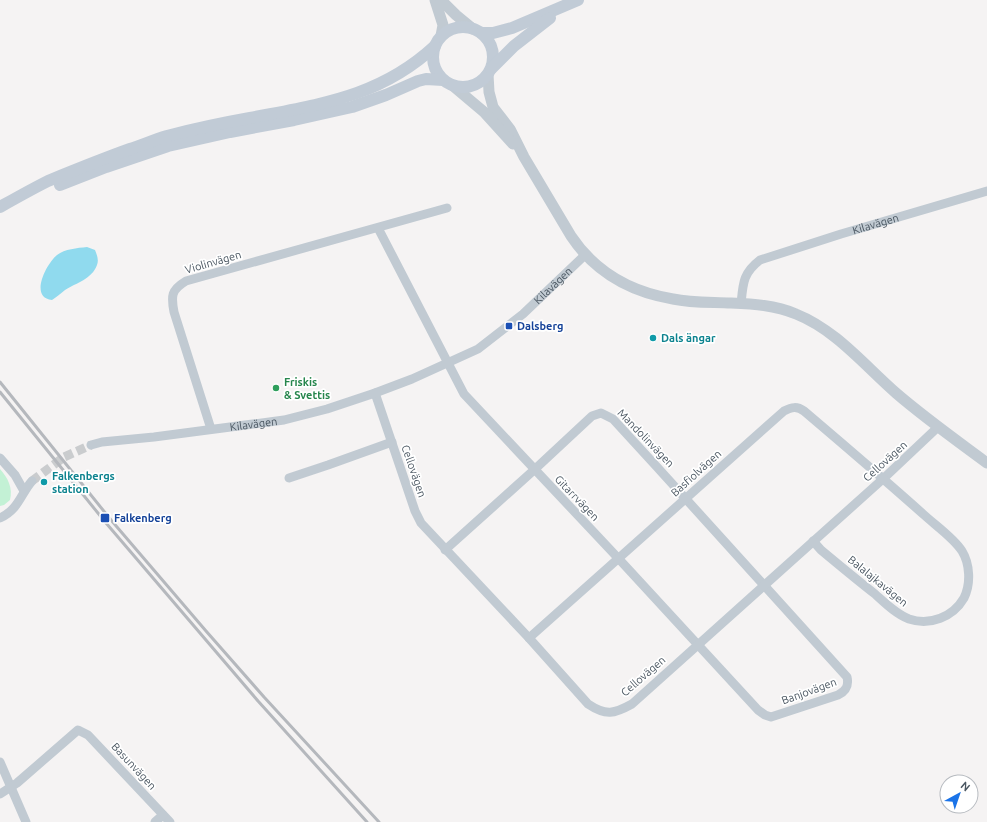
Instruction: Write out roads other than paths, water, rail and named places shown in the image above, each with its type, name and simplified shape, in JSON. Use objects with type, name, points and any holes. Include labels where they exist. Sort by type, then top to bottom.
[{"type":"main road","points":[[0,207],[47,182],[105,158],[165,137],[230,121],[308,107],[359,93],[404,71],[448,31],[456,28],[464,27],[477,31],[493,33],[512,28],[573,2]]},
{"type":"main road","points":[[0,216],[50,189],[106,167],[168,146],[352,107],[426,79],[447,82],[462,88],[472,86],[481,82],[514,46],[573,2]]},
{"type":"main road","points":[[477,31],[490,44],[493,52],[493,61],[490,72]]},
{"type":"main road","points":[[438,41],[433,55],[434,64],[437,72],[447,82]]},
{"type":"street","points":[[435,0],[443,25],[438,41]]},
{"type":"street","points":[[441,0],[456,15],[477,31]]},
{"type":"street","points":[[490,72],[489,92],[494,107],[510,129],[524,157],[571,236],[595,265],[628,286],[650,294],[674,300],[770,306],[796,314],[815,323],[833,335],[894,391],[938,427],[987,463]]},
{"type":"street","points":[[447,82],[492,120],[524,157]]},
{"type":"street","name":"Kilavägen","points":[[741,304],[743,284],[746,275],[752,266],[760,260],[841,234],[987,191]]},
{"type":"street","name":"Violinvägen","points":[[211,429],[174,312],[172,295],[176,289],[186,281],[447,208]]},
{"type":"street","points":[[378,228],[447,364]]},
{"type":"street","name":"Kilavägen","points":[[91,445],[102,442],[154,437],[284,420],[327,409],[375,393],[478,350],[497,336],[537,301],[586,255]]},
{"type":"street","name":"Gitarrvägen","points":[[447,364],[464,394],[697,644]]},
{"type":"street","name":"Cellovägen","points":[[375,393],[415,511],[421,523],[529,638],[588,704],[598,710],[608,712],[620,711],[632,704],[697,644],[884,478],[938,427]]},
{"type":"street","name":"Basfiolvägen","points":[[529,638],[784,411],[794,407],[799,407],[884,478]]},
{"type":"street","name":"Mandolinvägen","points":[[445,550],[592,416],[601,412],[610,417],[616,423],[764,585]]},
{"type":"street","points":[[289,478],[392,442]]},
{"type":"street","points":[[0,458],[15,476],[24,492]]},
{"type":"street","name":"Balalajkavägen","points":[[813,541],[821,550],[902,616],[910,619],[928,621],[941,618],[951,613],[964,597],[968,585],[969,572],[966,559],[958,545],[884,478]]},
{"type":"street","points":[[0,518],[16,506],[32,481]]},
{"type":"street","name":"Banjovägen","points":[[697,644],[764,715],[771,717],[844,692],[847,688],[847,677],[764,585]]},
{"type":"street","name":"Basunvägen","points":[[11,788],[78,730],[88,735],[167,818]]},
{"type":"street","points":[[0,762],[26,822]]},
{"type":"street","points":[[0,794],[11,788]]},
{"type":"street","points":[[155,822],[167,818]]},
{"type":"water","points":[[87,247],[95,250],[98,258],[95,270],[88,277],[65,290],[52,300],[45,298],[41,287],[42,280],[53,259],[64,251]]},
{"type":"tunnel","points":[[32,481],[64,457],[91,445]]},
{"type":"railway","points":[[0,382],[111,520],[206,631],[264,697],[379,822]]},
{"type":"railway","points":[[0,392],[106,523],[258,701],[367,822]]},
{"type":"place","name":"Dalsberg","points":[[509,326]]},
{"type":"place","name":"Dals ängar","points":[[653,338]]},
{"type":"place","name":"Friskis & Svettis","points":[[276,388]]},
{"type":"place","name":"Falkenbergs station","points":[[44,482]]},
{"type":"place","name":"Falkenberg","points":[[105,518]]}]
